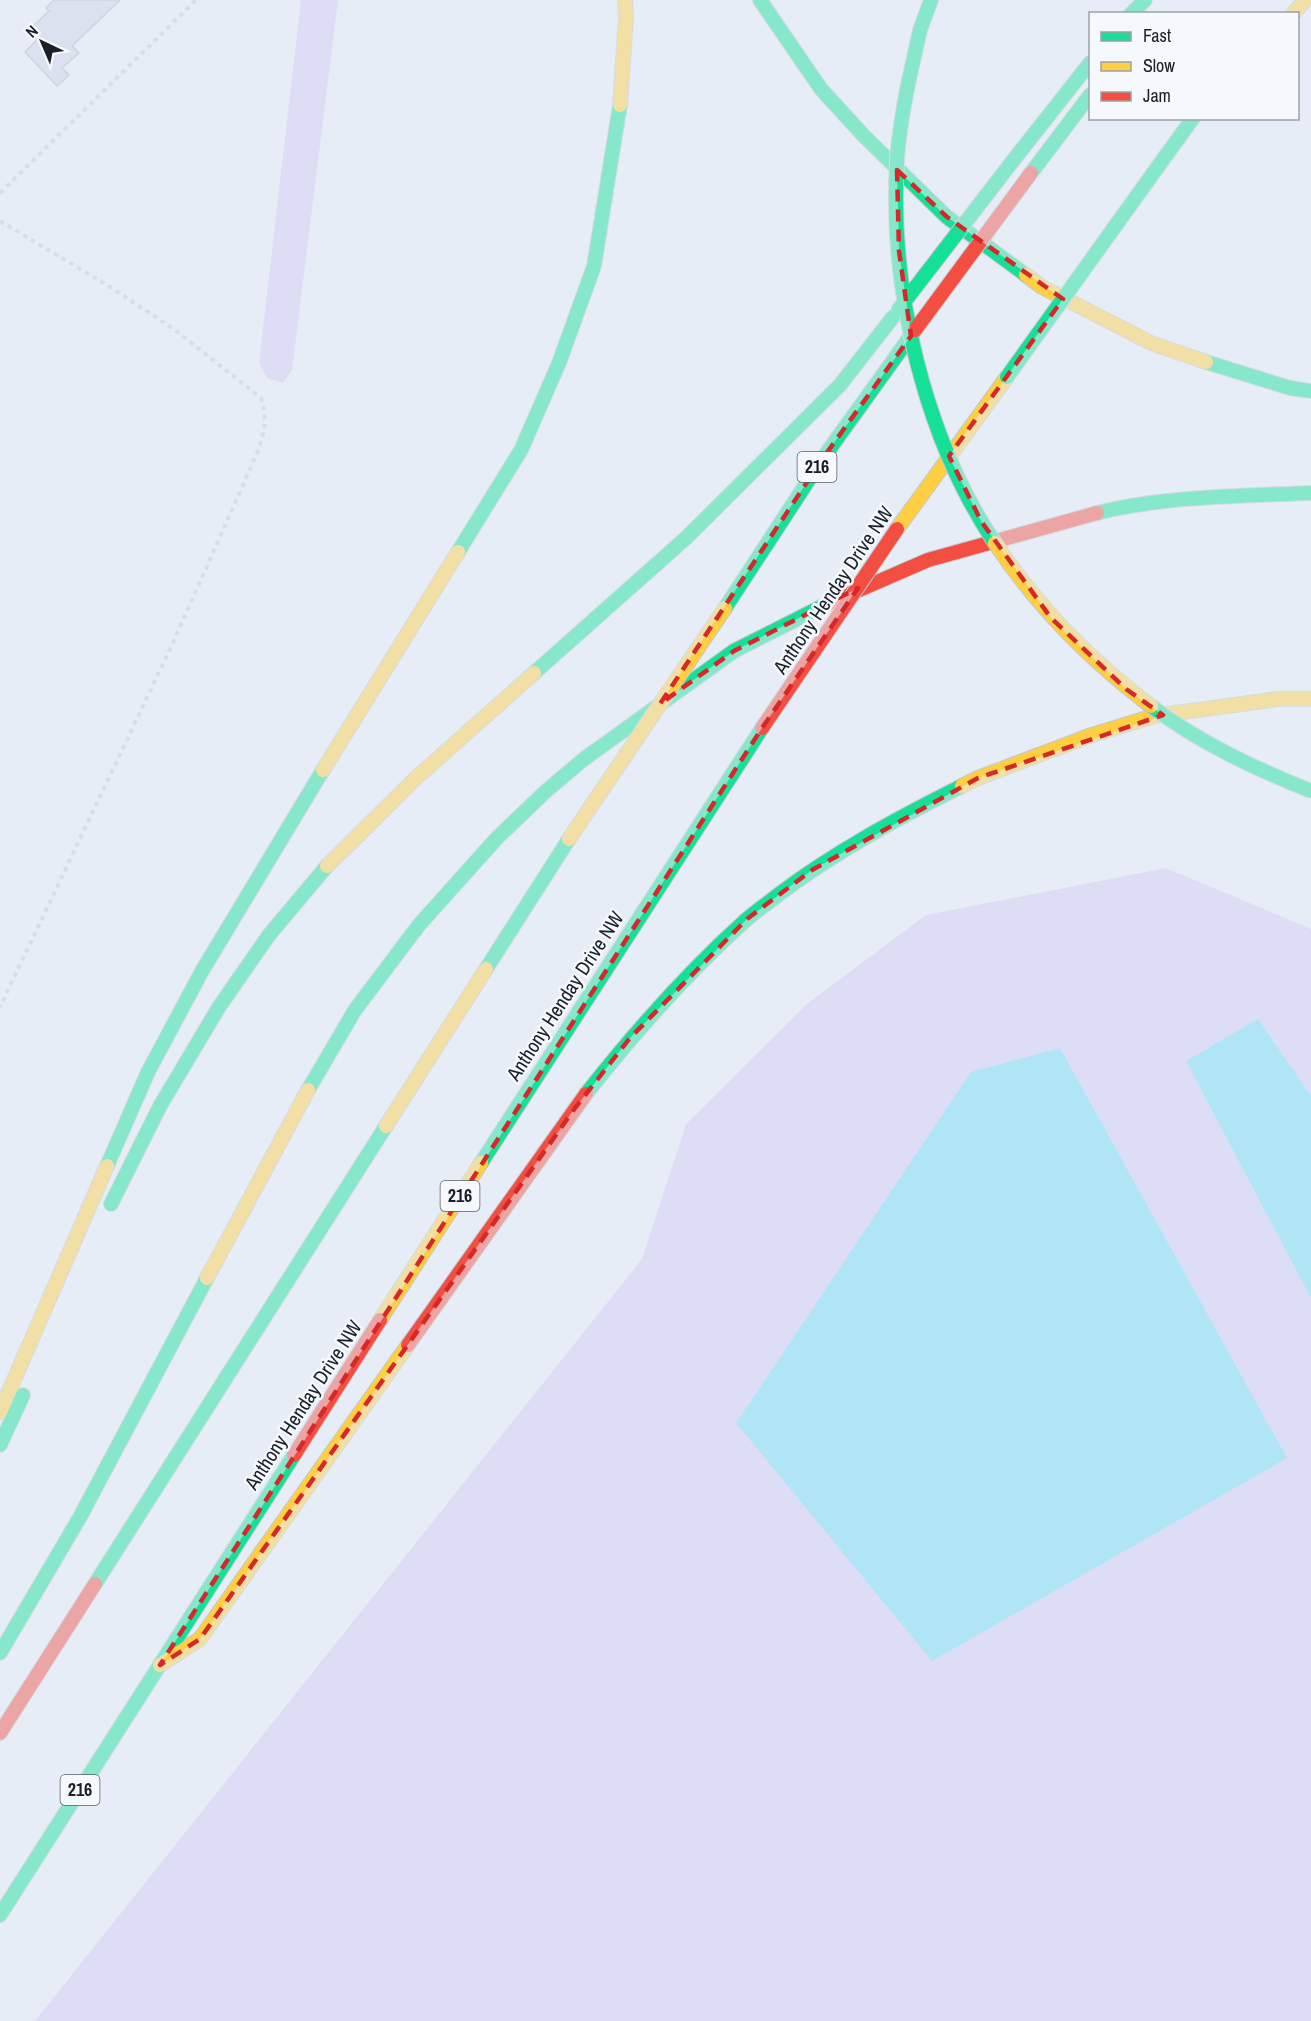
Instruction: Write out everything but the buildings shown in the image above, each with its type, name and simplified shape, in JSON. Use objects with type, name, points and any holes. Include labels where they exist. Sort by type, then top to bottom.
[{"type":"highway","points":[[0,1412],[148,1072],[202,970],[521,450],[559,363],[594,266],[621,96],[625,0]]},
{"type":"highway","points":[[760,0],[821,89],[864,136],[947,217],[1042,287],[1151,343],[1232,371],[1290,388],[1311,391]]},
{"type":"highway","points":[[931,0],[920,30],[907,89],[898,146],[896,205],[906,314],[917,362],[940,434],[960,481],[981,521],[1012,569],[1051,618],[1092,659],[1126,689],[1190,734],[1255,769],[1311,791]]},
{"type":"highway","points":[[1133,12],[1145,0]]},
{"type":"highway","points":[[1295,12],[1305,0]]},
{"type":"highway","points":[[103,1220],[160,1106],[219,1007],[268,935],[336,855],[416,778],[686,538],[840,385],[1089,64]]},
{"type":"highway","name":"216","points":[[0,1733],[569,839],[823,458],[1089,96]]},
{"type":"highway","name":"Anthony Henday Drive NW","points":[[0,1915],[762,728],[897,529],[1193,120]]},
{"type":"highway","points":[[0,1653],[80,1517],[288,1125],[355,1010],[419,925],[497,838],[545,792],[584,759],[734,651],[817,608],[928,560],[1119,507],[1209,498],[1311,493]]},
{"type":"highway","points":[[160,1665],[200,1639],[534,1165],[596,1081],[630,1038],[680,984],[747,919],[812,870],[902,816],[978,778],[1089,736],[1154,716],[1278,699],[1311,699]]},
{"type":"highway","points":[[0,1444],[29,1380]]},
{"type":"path","points":[[0,193],[196,0]]},
{"type":"path","points":[[0,222],[111,288],[175,330],[261,398],[266,429],[172,645],[0,1007]]},
{"type":"highlighted area","points":[[897,170],[947,217],[1063,299],[949,456],[981,521],[1051,618],[1126,689],[1163,715],[978,778],[812,870],[747,919],[630,1038],[575,1108],[200,1639],[160,1665],[762,728],[858,588],[734,651],[660,704],[823,458],[911,336],[899,251]]},
{"type":"shaded area","points":[[301,0],[338,0],[292,370],[283,383],[267,378],[259,363]]},
{"type":"shaded area","points":[[1166,868],[1311,929],[1311,2021],[35,2021],[642,1259],[686,1124],[807,1004],[926,915]]},
{"type":"water","points":[[1258,1019],[1311,1096],[1311,1298],[1186,1061]]},
{"type":"water","points":[[1060,1048],[1287,1458],[932,1661],[736,1423],[971,1072]]},
{"type":"traffic: fast","points":[[760,0],[821,89],[864,136],[947,217],[1026,275]]},
{"type":"traffic: fast","points":[[907,89],[920,30],[931,0]]},
{"type":"traffic: fast","points":[[1133,12],[1145,0]]},
{"type":"traffic: fast","points":[[1012,162],[1089,64]]},
{"type":"traffic: fast","points":[[907,89],[898,152],[896,209],[899,259],[906,309],[916,360],[931,409],[970,501],[995,543]]},
{"type":"traffic: fast","points":[[1031,173],[1089,96]]},
{"type":"traffic: fast","points":[[458,552],[521,450],[559,363],[594,266],[620,105]]},
{"type":"traffic: fast","points":[[1116,225],[1192,120]]},
{"type":"traffic: fast","points":[[898,310],[1012,162]]},
{"type":"traffic: fast","points":[[1007,377],[1116,225]]},
{"type":"traffic: fast","points":[[534,673],[686,538],[840,385],[893,317]]},
{"type":"traffic: fast","points":[[725,608],[823,458],[915,330]]},
{"type":"traffic: fast","points":[[1206,362],[1290,388],[1311,391]]},
{"type":"traffic: fast","points":[[1097,513],[1122,507],[1176,500],[1311,493]]},
{"type":"traffic: fast","points":[[308,1090],[355,1010],[419,925],[497,838],[545,792],[584,759],[734,651],[829,603]]},
{"type":"traffic: fast","points":[[1151,706],[1189,732],[1228,754],[1311,791]]},
{"type":"traffic: fast","points":[[481,1163],[762,728]]},
{"type":"traffic: fast","points":[[107,1166],[148,1072],[202,971],[323,770]]},
{"type":"traffic: fast","points":[[586,1094],[662,1004],[724,940],[750,917],[800,879],[844,850],[962,786]]},
{"type":"traffic: fast","points":[[486,969],[569,839]]},
{"type":"traffic: fast","points":[[111,1204],[160,1106],[219,1007],[269,935],[327,866]]},
{"type":"traffic: fast","points":[[95,1584],[386,1126]]},
{"type":"traffic: fast","points":[[0,1653],[80,1517],[207,1278]]},
{"type":"traffic: fast","points":[[0,1445],[23,1395]]},
{"type":"traffic: fast","points":[[0,1915],[294,1455]]},
{"type":"traffic: slow","points":[[620,105],[626,17],[625,0]]},
{"type":"traffic: slow","points":[[1295,12],[1305,0]]},
{"type":"traffic: slow","points":[[1026,275],[1042,287],[1151,343],[1206,362]]},
{"type":"traffic: slow","points":[[897,529],[1007,377]]},
{"type":"traffic: slow","points":[[995,543],[1029,589],[1066,631],[1107,670],[1151,706]]},
{"type":"traffic: slow","points":[[323,770],[458,552]]},
{"type":"traffic: slow","points":[[569,839],[725,608]]},
{"type":"traffic: slow","points":[[327,866],[416,778],[534,673]]},
{"type":"traffic: slow","points":[[962,786],[1089,736],[1154,716],[1278,699],[1311,699]]},
{"type":"traffic: slow","points":[[386,1126],[486,969]]},
{"type":"traffic: slow","points":[[207,1278],[308,1090]]},
{"type":"traffic: slow","points":[[380,1320],[481,1163]]},
{"type":"traffic: slow","points":[[0,1412],[107,1166]]},
{"type":"traffic: slow","points":[[160,1665],[200,1639],[408,1345]]},
{"type":"traffic: jam","points":[[915,330],[1031,173]]},
{"type":"traffic: jam","points":[[829,603],[928,560],[1097,513]]},
{"type":"traffic: jam","points":[[762,728],[897,529]]},
{"type":"traffic: jam","points":[[408,1345],[586,1094]]},
{"type":"traffic: jam","points":[[294,1455],[380,1320]]},
{"type":"traffic: jam","points":[[0,1733],[95,1584]]}]
